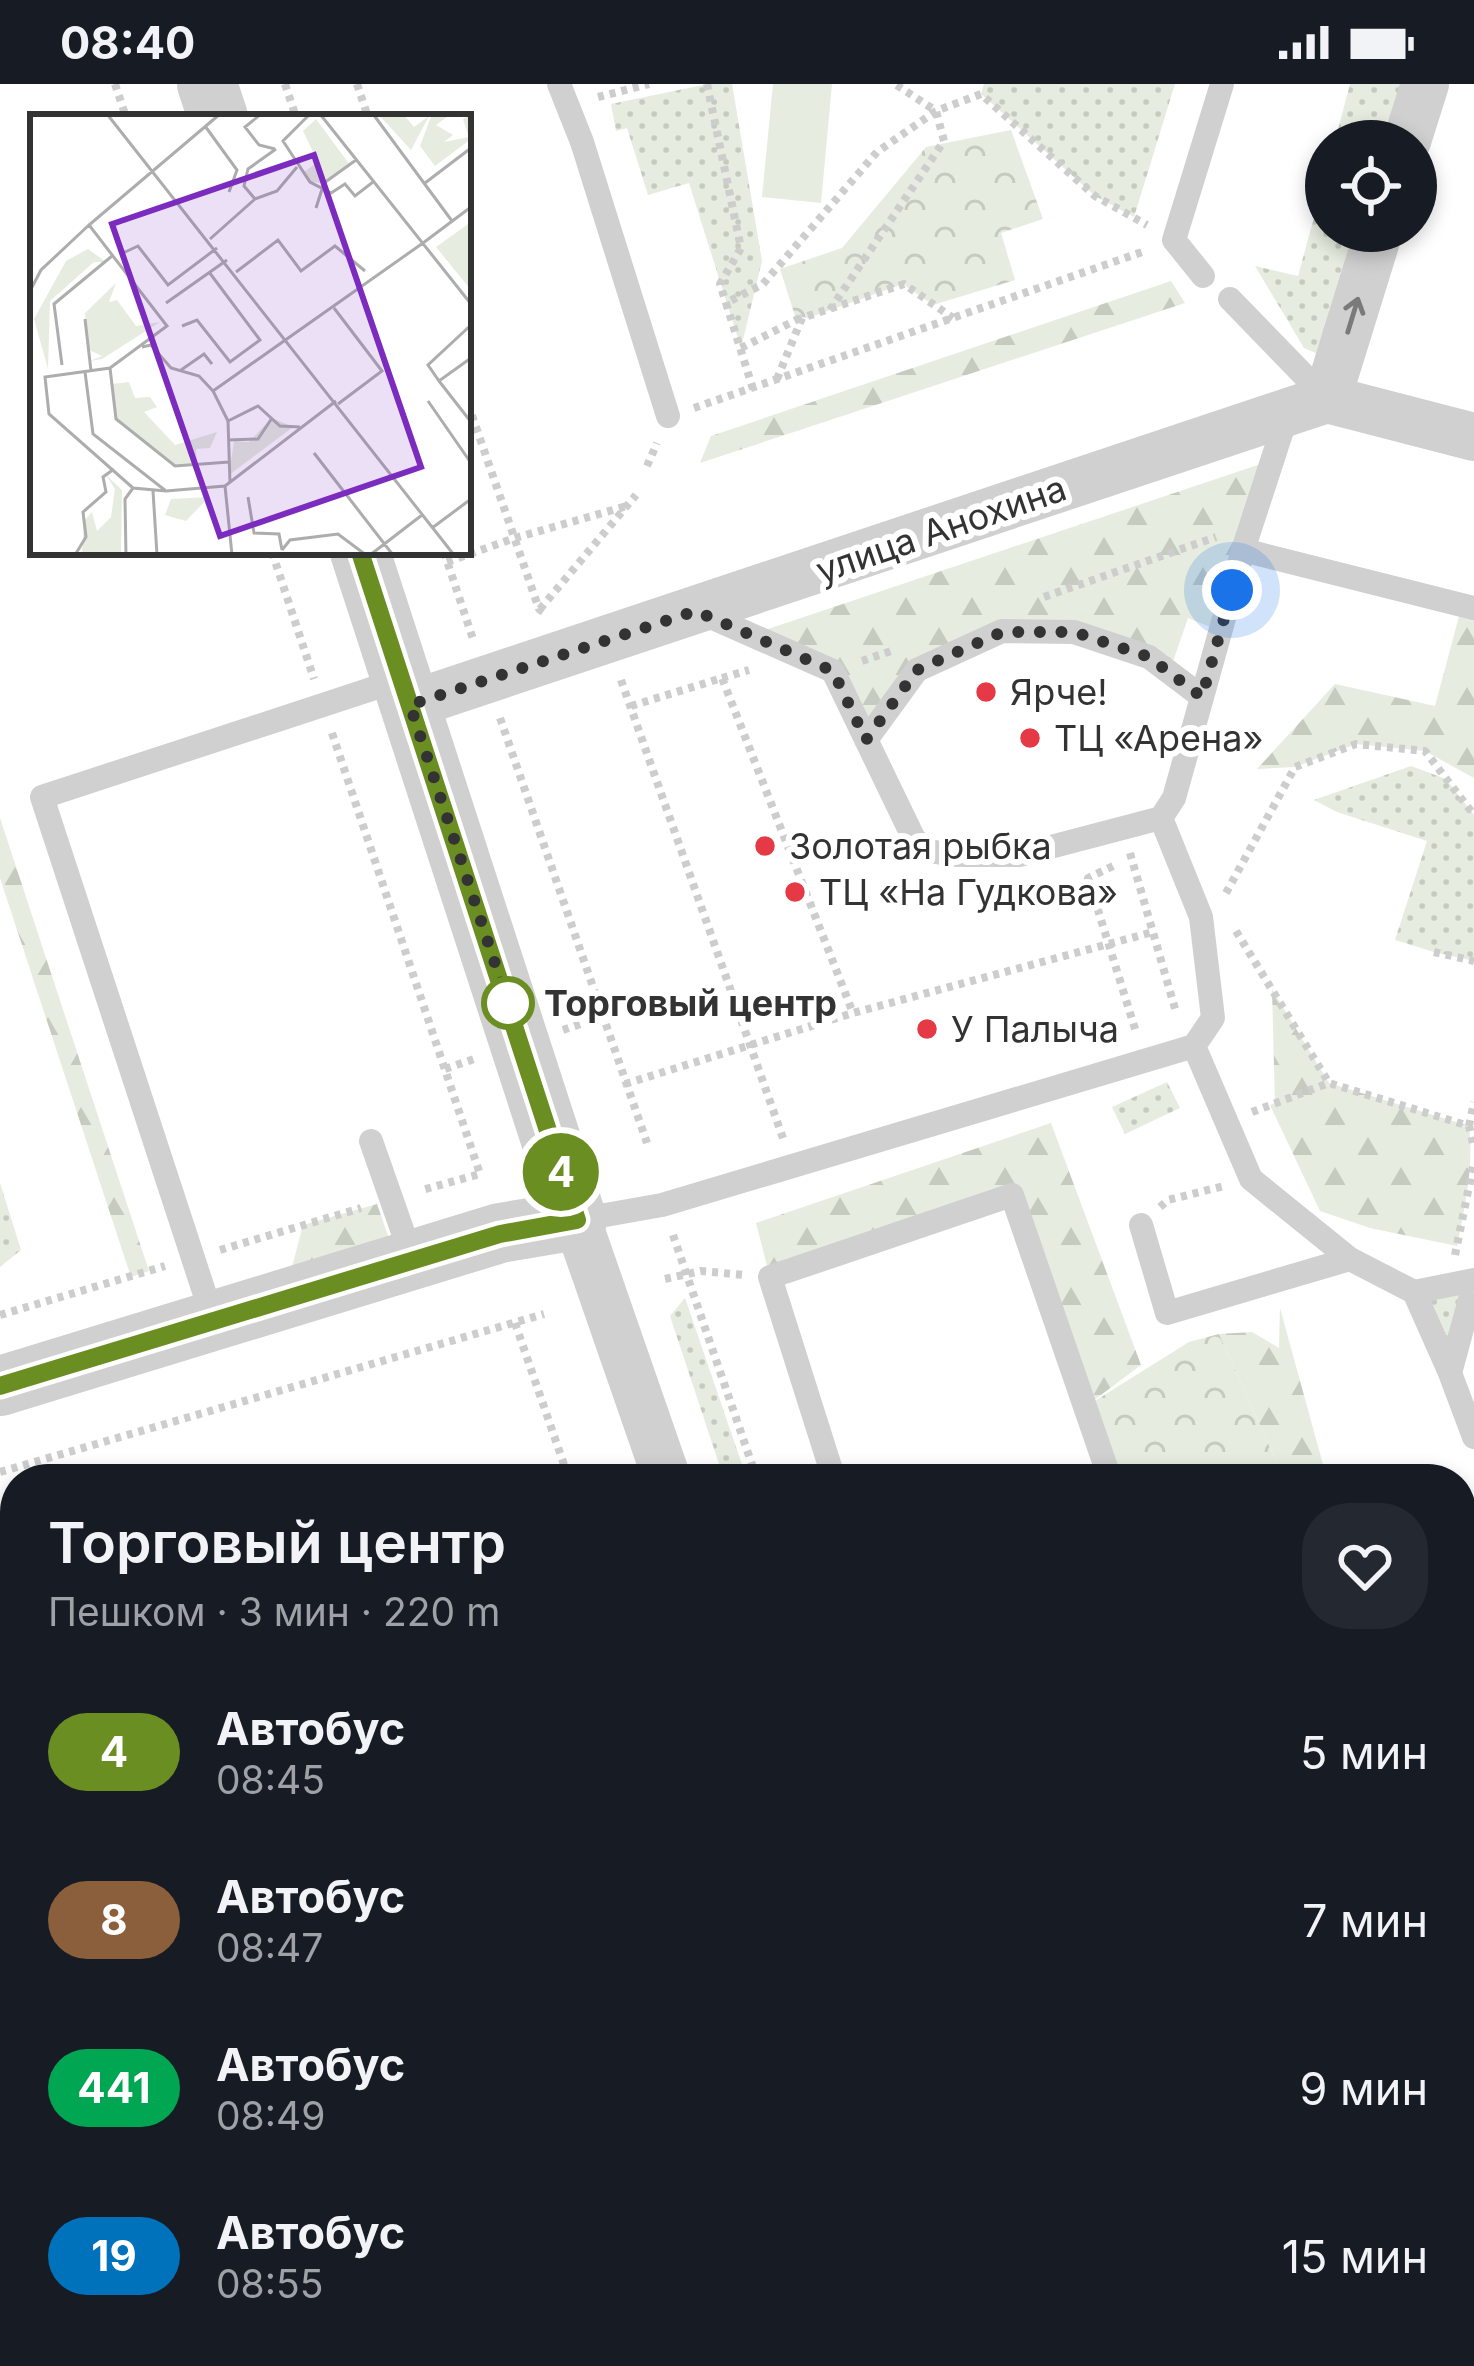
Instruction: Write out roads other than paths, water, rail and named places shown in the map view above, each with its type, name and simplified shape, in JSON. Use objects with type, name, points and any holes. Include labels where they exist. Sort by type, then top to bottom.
[{"type":"street","points":[[207,84],[217,114]]},
{"type":"street","points":[[1413,120],[1424,84]]},
{"type":"street","points":[[1370,252],[1308,405],[1474,437]]},
{"type":"street","name":"улица Анохина","points":[[406,692],[487,680],[1308,405]]},
{"type":"street","points":[[361,555],[577,1220],[662,1464]]},
{"type":"street","points":[[0,1386],[500,1234],[577,1220]]},
{"type":"lane","points":[[1202,276],[1174,240],[1222,84]]},
{"type":"lane","points":[[563,95],[668,416]]},
{"type":"lane","points":[[696,611],[833,671],[914,839],[929,851],[1020,855],[1161,818],[1174,798],[1243,550],[1308,405],[1230,298]]},
{"type":"lane","points":[[1243,550],[1474,608]]},
{"type":"lane","points":[[866,740],[917,670],[1002,632],[1074,632],[1149,657],[1202,697]]},
{"type":"lane","points":[[214,1321],[42,797],[323,706],[406,692]]},
{"type":"lane","points":[[577,1220],[662,1205],[1191,1047],[1213,1018],[1211,910],[1161,818]]},
{"type":"lane","points":[[1191,1047],[1251,1179],[1350,1259],[1414,1292],[1466,1284],[1450,1373]]},
{"type":"lane","points":[[371,1141],[413,1260]]},
{"type":"lane","points":[[829,1464],[770,1277],[1012,1195],[1105,1464]]},
{"type":"lane","points":[[1141,1225],[1168,1313],[1350,1259]]},
{"type":"lane","points":[[1414,1292],[1474,1437]]},
{"type":"place","name":"Ярче!","points":[[986,692]]},
{"type":"place","name":"ТЦ «Арена»","points":[[1030,738]]},
{"type":"place","name":"Золотая рыбка","points":[[765,846]]},
{"type":"place","name":"ТЦ «На Гудкова»","points":[[795,892]]},
{"type":"place","name":"Торговый центр","points":[[508,1003]]},
{"type":"place","name":"У Палыча","points":[[927,1029]]}]
